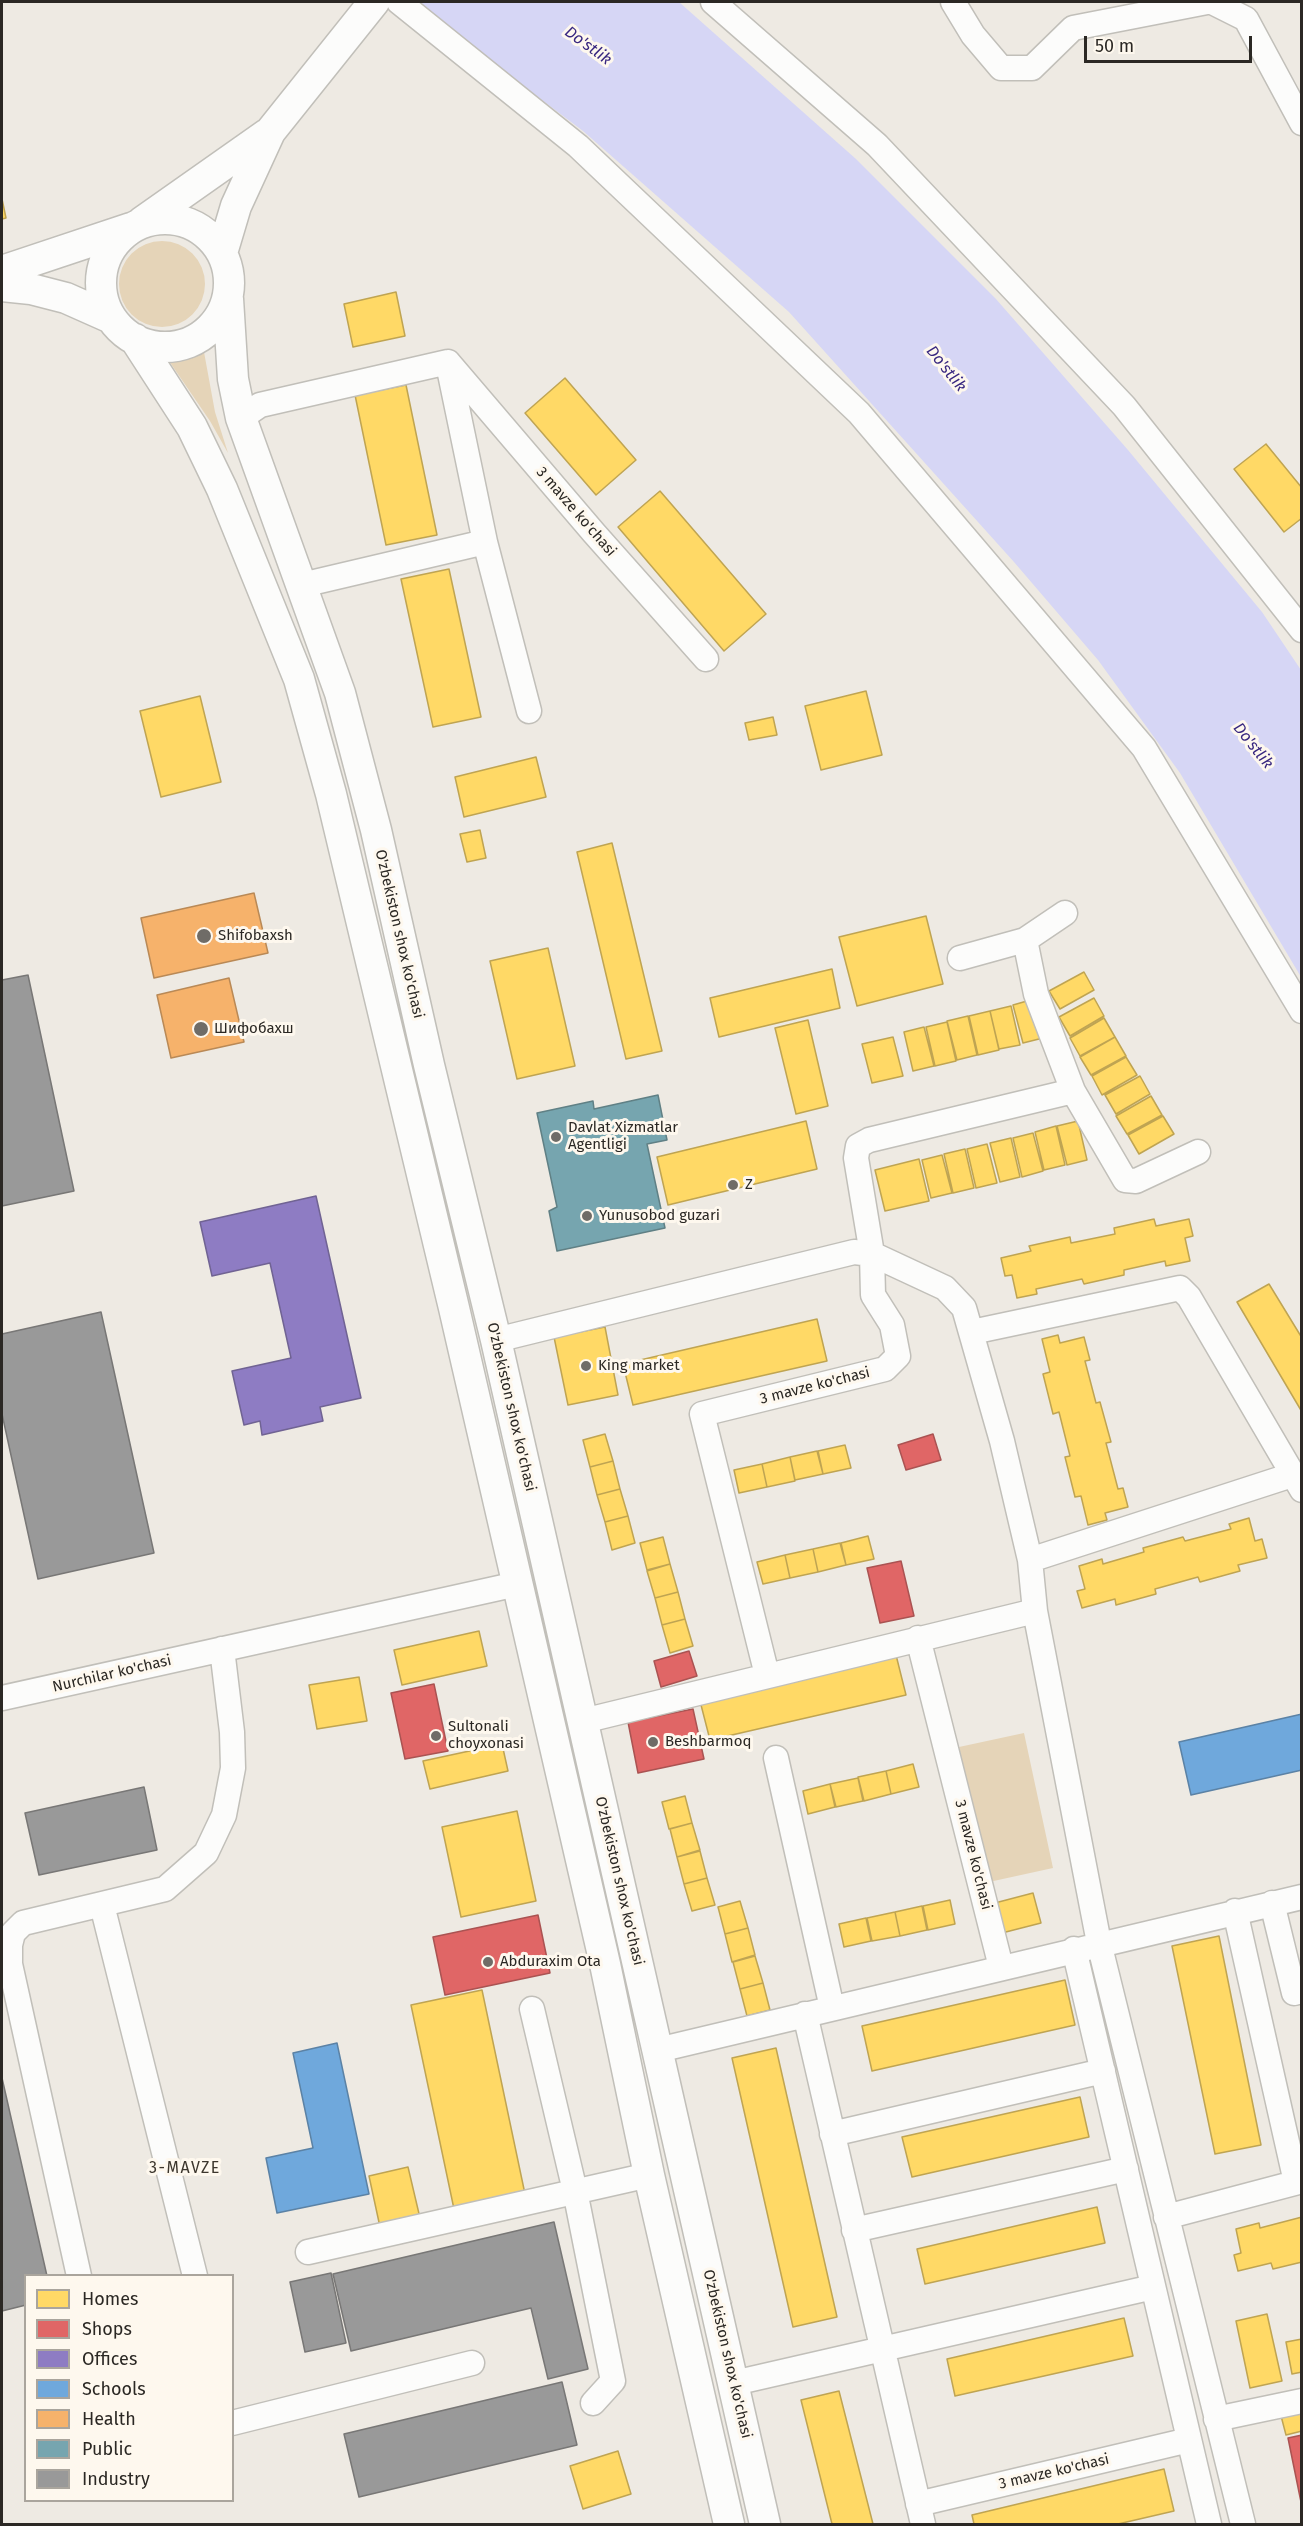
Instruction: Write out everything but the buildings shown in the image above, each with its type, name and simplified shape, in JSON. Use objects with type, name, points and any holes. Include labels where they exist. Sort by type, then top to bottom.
[{"type":"main road","points":[[222,253],[236,206],[270,132],[374,4]]},
{"type":"main road","points":[[111,318],[103,300],[102,290],[105,259],[115,242],[270,132]]},
{"type":"main road","points":[[2,271],[163,218],[187,222],[208,234],[222,253],[229,276],[228,299],[218,320],[201,336],[180,345],[157,346],[135,339]]},
{"type":"main road","points":[[2,286],[31,289],[66,298],[111,318],[135,339],[198,437],[222,489],[300,679],[332,794],[517,1584],[605,1964],[649,2175],[729,2524]]},
{"type":"main road","name":"O'zbekiston shox ko'chasi","points":[[228,299],[233,379],[241,418],[340,693],[376,830],[429,1065],[496,1340],[765,2524]]},
{"type":"street","points":[[713,2],[877,145],[1124,406],[1302,630]]},
{"type":"street","points":[[953,2],[973,35],[1001,68],[1032,68],[1073,28],[1207,2]]},
{"type":"street","points":[[1212,2],[1251,10],[1302,123]]},
{"type":"street","points":[[374,4],[578,146],[859,413],[1144,748],[1302,1011]]},
{"type":"street","points":[[241,418],[260,405],[448,362],[485,542],[529,711]]},
{"type":"street","name":"3 mavze ko'chasi","points":[[448,362],[594,534],[706,660]]},
{"type":"street","points":[[302,585],[485,542]]},
{"type":"street","points":[[960,958],[1025,940],[1065,913]]},
{"type":"street","points":[[1025,940],[1036,994],[1073,1091],[1125,1180],[1136,1181],[1198,1152]]},
{"type":"street","name":"3 mavze ko'chasi","points":[[767,1675],[702,1414],[885,1369],[898,1356],[892,1325],[873,1295],[872,1254],[856,1158],[858,1146],[863,1142],[1073,1091]]},
{"type":"street","points":[[496,1340],[842,1254],[872,1254],[954,1294],[964,1308],[1002,1441],[1030,1560],[1035,1611],[1099,1943],[1243,2524]]},
{"type":"street","points":[[972,1332],[1180,1288],[1189,1297],[1297,1483],[1030,1560]]},
{"type":"street","name":"Nurchilar ko'chasi","points":[[2,1698],[517,1584]]},
{"type":"street","points":[[583,1721],[1035,1611]]},
{"type":"street","name":"3 mavze ko'chasi","points":[[918,1638],[1000,1967]]},
{"type":"street","points":[[79,2274],[10,1964],[10,1945],[13,1933],[23,1923],[165,1889],[199,1860],[216,1836],[230,1791],[233,1768],[232,1732],[222,1649]]},
{"type":"street","points":[[776,1758],[832,2008]]},
{"type":"street","points":[[658,2050],[1099,1943],[1302,1897]]},
{"type":"street","points":[[1272,1903],[1294,1993],[1302,1991]]},
{"type":"street","points":[[102,1905],[194,2274]]},
{"type":"street","points":[[1166,2217],[1299,2181],[1234,1911]]},
{"type":"street","points":[[1074,1949],[1209,2524]]},
{"type":"street","points":[[532,2009],[574,2191],[613,2381],[593,2403]]},
{"type":"street","name":"3 mavze ko'chasi","points":[[805,2014],[921,2514],[1190,2440]]},
{"type":"street","points":[[832,2134],[1103,2071]]},
{"type":"street","points":[[855,2230],[1126,2169]]},
{"type":"street","points":[[308,2252],[649,2175]]},
{"type":"street","points":[[734,2383],[1153,2287]]},
{"type":"street","points":[[234,2423],[472,2362]]},
{"type":"street","points":[[1216,2419],[1302,2401]]},
{"type":"shaded area","points":[[162,241],[178,245],[192,254],[201,268],[205,284],[201,300],[192,314],[178,323],[162,327],[146,323],[132,314],[123,300],[119,284],[123,268],[132,254],[146,245]]},
{"type":"shaded area","points":[[204,352],[215,412],[228,453],[210,421],[169,361],[189,358]]},
{"type":"shaded area","points":[[1024,1733],[1053,1868],[989,1882],[959,1747]]},
{"type":"water","name":"Do'stlik","points":[[412,2],[679,2],[856,159],[996,299],[1128,450],[1262,612],[1301,670],[1301,977],[1180,773],[1098,660],[1014,562],[789,312],[583,131]]},
{"type":"place","name":"Shifobaxsh","points":[[204,936]]},
{"type":"place","name":"Шифобахш","points":[[201,1029]]},
{"type":"place","name":"Davlat Xizmatlar Agentligi","points":[[556,1137]]},
{"type":"place","name":"Z","points":[[733,1185]]},
{"type":"place","name":"Yunusobod guzari","points":[[587,1216]]},
{"type":"place","name":"King market","points":[[586,1366]]},
{"type":"place","name":"Sultonali choyxonasi","points":[[436,1736]]},
{"type":"place","name":"Beshbarmoq","points":[[653,1742]]},
{"type":"place","name":"Abduraxim Ota","points":[[488,1962]]},
{"type":"district","name":"3-MAVZE","points":[[185,2169]]}]
